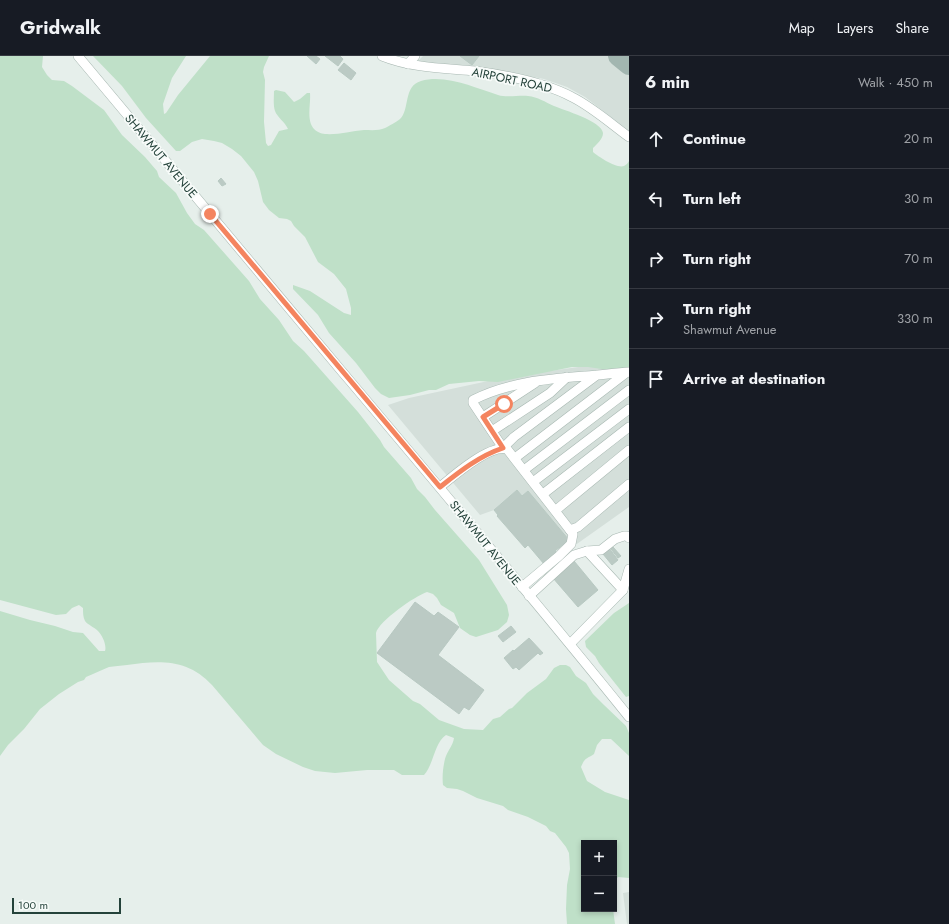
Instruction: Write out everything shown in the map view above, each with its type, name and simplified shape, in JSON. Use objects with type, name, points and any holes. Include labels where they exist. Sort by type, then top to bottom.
[{"type":"street","name":"SHAWMUT AVENUE","points":[[78,56],[440,487],[629,717]]},
{"type":"street","name":"AIRPORT ROAD","points":[[382,56],[408,64],[496,75],[551,88],[566,93],[579,101],[629,137]]},
{"type":"street","points":[[408,64],[415,56]]},
{"type":"street","points":[[522,587],[571,544],[573,534],[515,458],[507,449],[503,448],[473,400],[515,385],[539,380],[628,372]]},
{"type":"street","points":[[515,458],[628,372]]},
{"type":"street","points":[[440,487],[460,471],[488,453],[503,448],[514,437],[597,375]]},
{"type":"street","points":[[492,431],[550,393],[567,378]]},
{"type":"street","points":[[483,417],[539,380]]},
{"type":"street","points":[[524,470],[629,390]]},
{"type":"street","points":[[534,482],[629,409]]},
{"type":"street","points":[[543,494],[629,428]]},
{"type":"street","points":[[556,510],[629,450]]},
{"type":"street","points":[[570,530],[578,527],[629,484]]},
{"type":"street","points":[[529,596],[574,555],[587,551],[601,550],[615,539],[624,536],[629,538]]},
{"type":"street","points":[[587,551],[623,590]]},
{"type":"street","points":[[570,644],[623,590],[629,569]]},
{"type":"shaded area","points":[[423,56],[629,56],[629,131],[585,97],[567,87],[544,79],[474,66],[417,62]]},
{"type":"shaded area","points":[[629,360],[629,507],[574,546],[528,491],[522,496],[517,490],[494,510],[480,515],[388,405],[409,398],[507,377]]},
{"type":"shaded area","points":[[629,892],[629,924],[627,924],[623,893]]},
{"type":"green space","points":[[0,56],[43,56],[42,67],[47,75],[52,80],[64,81],[104,110],[122,135],[145,157],[157,171],[159,177],[176,193],[195,224],[204,230],[249,281],[260,299],[279,320],[293,341],[304,351],[358,412],[384,447],[411,478],[417,489],[479,560],[507,605],[509,615],[507,622],[498,630],[476,637],[460,628],[454,613],[441,605],[433,594],[427,592],[421,594],[390,616],[376,633],[377,662],[389,680],[413,701],[420,704],[439,720],[464,729],[483,730],[493,719],[500,717],[512,708],[527,693],[546,679],[554,668],[560,665],[566,665],[570,667],[576,676],[586,683],[593,694],[626,726],[629,733],[629,756],[611,739],[602,739],[597,745],[594,754],[585,760],[581,767],[587,781],[605,792],[629,800],[629,878],[617,878],[617,840],[581,840],[581,912],[613,912],[615,924],[567,924],[567,885],[570,869],[569,853],[566,847],[555,833],[550,831],[546,826],[528,817],[508,810],[503,806],[477,798],[457,789],[447,788],[443,785],[445,759],[454,738],[446,735],[436,748],[430,765],[424,775],[402,775],[394,770],[367,770],[335,773],[315,771],[276,754],[263,745],[203,676],[193,670],[173,663],[151,662],[109,667],[86,677],[84,680],[59,694],[40,709],[0,756],[0,611],[73,632],[83,633],[99,651],[105,651],[105,643],[101,635],[85,621],[83,616],[83,608],[79,605],[72,608],[66,614],[56,615],[0,600]]},
{"type":"green space","points":[[93,56],[186,56],[172,78],[163,104],[164,114],[210,56],[269,56],[263,72],[265,80],[264,122],[266,143],[268,146],[271,145],[279,131],[288,129],[275,111],[274,91],[276,90],[285,92],[294,102],[307,93],[310,93],[310,121],[314,129],[323,134],[335,134],[383,129],[392,124],[403,115],[409,93],[415,84],[431,79],[440,79],[460,83],[502,96],[535,97],[596,124],[601,129],[603,135],[593,148],[593,152],[617,166],[624,166],[629,161],[629,373],[588,367],[572,367],[498,382],[479,381],[449,384],[436,390],[389,398],[381,394],[329,333],[318,315],[293,289],[293,285],[310,291],[344,313],[351,315],[351,308],[346,289],[334,274],[318,262],[305,237],[291,221],[279,218],[269,210],[263,202],[258,181],[254,172],[241,156],[222,143],[202,139],[192,142],[180,151],[176,151],[146,118],[122,86]]},
{"type":"green space","points":[[629,603],[629,696],[626,697],[595,656],[586,647],[585,641],[614,613]]},
{"type":"building","points":[[307,56],[316,56],[320,59],[316,64]]},
{"type":"building","points":[[325,56],[340,56],[343,59],[338,66]]},
{"type":"building","points":[[460,56],[479,56],[472,65]]},
{"type":"building","points":[[344,63],[356,73],[351,80],[338,70]]},
{"type":"building","points":[[221,178],[226,184],[222,186],[218,181]]},
{"type":"building","points":[[517,490],[522,496],[528,491],[569,540],[555,551],[557,553],[544,564],[528,545],[525,548],[497,516],[498,515],[494,510]]},
{"type":"building","points":[[613,547],[621,556],[618,558],[611,549]]},
{"type":"building","points":[[609,548],[618,560],[612,565],[603,554]]},
{"type":"building","points":[[574,561],[598,590],[578,607],[553,578]]},
{"type":"building","points":[[415,602],[434,616],[438,612],[459,627],[438,655],[484,690],[469,710],[464,707],[459,714],[377,653]]},
{"type":"building","points":[[511,626],[516,632],[503,642],[498,636]]},
{"type":"building","points":[[529,638],[543,653],[540,655],[538,653],[519,670],[516,667],[513,669],[504,658]]},
{"type":"taxiway","points":[[618,56],[629,65]]},
{"type":"route","points":[[210,214],[440,487],[460,471],[488,453],[503,448],[483,417],[504,404]]}]
